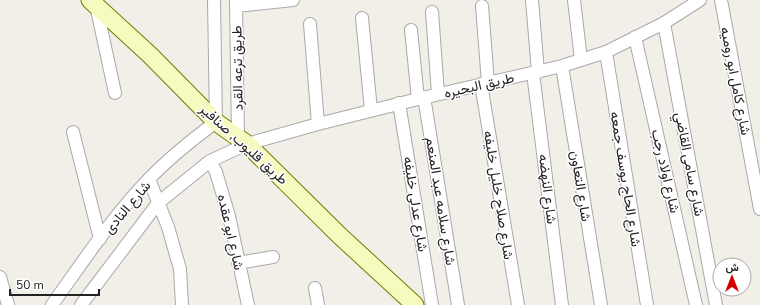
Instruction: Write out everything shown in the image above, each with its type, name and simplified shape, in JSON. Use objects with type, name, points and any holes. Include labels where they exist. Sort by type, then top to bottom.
[{"type":"street","name":"طريق ترعه القرد","points":[[214,0],[216,122]]},
{"type":"street","points":[[236,3],[293,0]]},
{"type":"street","name":"شارع النهضه","points":[[532,0],[536,72],[562,305]]},
{"type":"street","points":[[574,0],[581,60]]},
{"type":"street","name":"طريق البحيره","points":[[80,305],[158,203],[210,161],[243,140],[318,124],[399,103],[562,66],[606,52],[664,23],[700,0]]},
{"type":"street","name":"شارع كامل ابو روميه","points":[[721,0],[760,209]]},
{"type":"street","name":"طريق قليوب, صنافير","points":[[93,2],[150,55],[216,122],[243,140],[340,236],[415,305]]},
{"type":"street","points":[[93,2],[114,93]]},
{"type":"street","name":"طريق ترعه القرد","points":[[236,3],[243,140]]},
{"type":"street","name":"شارع صلاح خليل خليفه","points":[[482,6],[484,83],[518,305]]},
{"type":"street","points":[[432,12],[438,94]]},
{"type":"street","points":[[362,18],[371,110]]},
{"type":"street","name":"شارع سامى القاضي","points":[[664,23],[716,305]]},
{"type":"street","points":[[310,24],[318,124]]},
{"type":"street","name":"شارع سلامه عبد المنعم","points":[[411,30],[421,98],[458,305]]},
{"type":"street","name":"شارع اولاد رجب","points":[[636,37],[696,305]]},
{"type":"street","name":"شارع الحاج يوسف جمعه","points":[[606,52],[647,305]]},
{"type":"street","name":"شارع التعاون","points":[[562,66],[601,305]]},
{"type":"street","name":"شارع عدلى خليفه","points":[[399,103],[432,305]]},
{"type":"street","name":"شارع النادى","points":[[52,305],[100,239],[149,179],[197,136],[216,122]]},
{"type":"street","points":[[73,132],[100,239]]},
{"type":"street","name":"شارع ابو عقده","points":[[210,161],[216,172],[230,216],[238,263],[248,305]]},
{"type":"street","points":[[149,179],[168,227],[180,269],[182,305]]},
{"type":"street","points":[[238,263],[273,257]]},
{"type":"street","points":[[0,277],[8,305]]},
{"type":"street","points":[[315,288],[318,305]]}]
